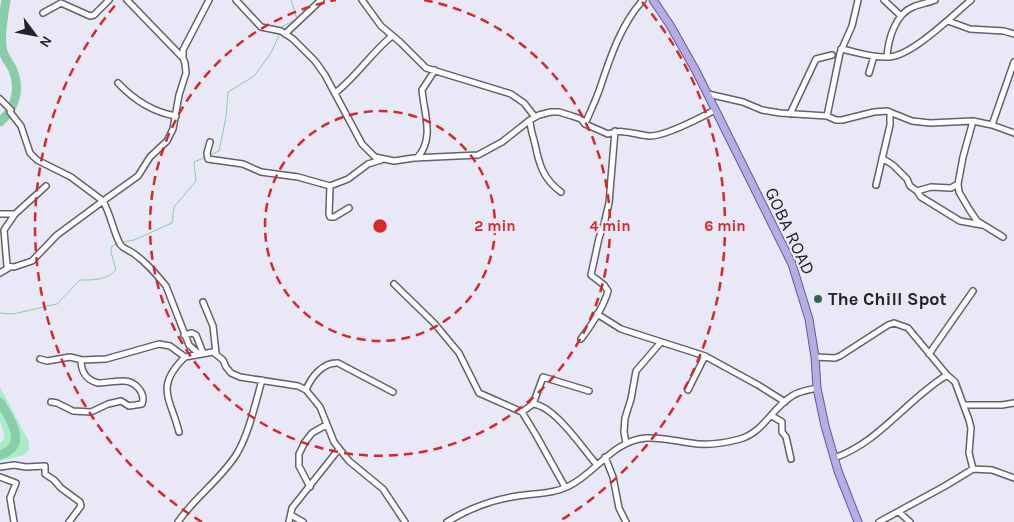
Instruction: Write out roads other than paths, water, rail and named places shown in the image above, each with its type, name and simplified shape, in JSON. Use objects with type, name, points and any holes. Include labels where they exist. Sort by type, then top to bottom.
[{"type":"main road","name":"GOBA ROAD","points":[[654,0],[708,94],[792,264],[809,319],[815,357],[817,388],[825,426],[834,458],[858,522]]},
{"type":"street","points":[[43,13],[61,2],[90,16],[94,15],[108,0]]},
{"type":"street","points":[[0,273],[10,267],[32,261],[57,235],[138,176],[150,157],[168,141],[173,129],[179,95],[186,73],[186,63],[128,0]]},
{"type":"street","points":[[183,58],[182,53],[186,42],[209,0]]},
{"type":"street","points":[[236,0],[261,27],[280,31],[293,39],[315,61],[325,75],[362,144],[375,157],[381,159],[394,161],[442,156],[478,155],[502,142],[532,119],[551,112],[559,112],[580,119],[585,124],[608,134],[615,131],[652,136],[692,122],[715,110]]},
{"type":"street","points":[[285,34],[322,0]]},
{"type":"street","points":[[362,0],[381,26],[426,68],[511,94],[524,103],[532,119],[530,128],[540,167],[553,186],[561,192]]},
{"type":"street","points":[[585,124],[615,45],[633,12],[643,0]]},
{"type":"street","points":[[827,116],[841,49],[852,26],[858,0]]},
{"type":"street","points":[[884,0],[902,16]]},
{"type":"street","points":[[887,57],[891,35],[902,16],[912,7],[935,0]]},
{"type":"street","points":[[841,49],[874,56],[892,57],[913,46],[948,21],[971,0]]},
{"type":"street","points":[[948,21],[970,29],[1004,31],[1014,34]]},
{"type":"street","points":[[335,93],[392,36]]},
{"type":"street","points":[[790,114],[816,59],[832,55]]},
{"type":"street","points":[[869,73],[874,56]]},
{"type":"street","points":[[992,125],[1014,62]]},
{"type":"street","points":[[417,158],[422,153],[426,144],[428,129],[422,90],[435,70]]},
{"type":"street","points":[[118,83],[137,101],[161,113],[176,116]]},
{"type":"street","points":[[708,94],[743,102],[762,110],[827,116],[836,120],[874,112],[890,112],[912,121],[930,123],[973,121],[1014,133]]},
{"type":"street","points":[[0,99],[11,110],[10,112],[22,126],[30,153],[37,160],[71,178],[104,201],[121,246],[144,261],[166,286],[190,348],[207,353]]},
{"type":"street","points":[[876,185],[890,126],[890,112]]},
{"type":"street","points":[[973,121],[958,184],[961,197],[975,218],[1003,237]]},
{"type":"street","points":[[581,339],[606,299],[608,292],[604,285],[591,275],[598,238],[604,224],[609,203],[615,131]]},
{"type":"street","points":[[210,142],[207,153],[208,160],[243,164],[261,172],[298,177],[330,186],[348,179],[368,164],[381,159]]},
{"type":"street","points":[[882,158],[894,165],[921,197],[964,222],[983,225]]},
{"type":"street","points":[[917,191],[929,187],[951,188],[958,184]]},
{"type":"street","points":[[10,267],[6,262],[3,233],[15,214],[46,186]]},
{"type":"street","points":[[330,186],[330,217],[334,217],[349,208]]},
{"type":"street","points":[[0,214],[15,214]]},
{"type":"street","points":[[394,284],[434,323],[459,353],[478,393],[522,412],[565,487]]},
{"type":"street","points":[[929,354],[973,291]]},
{"type":"street","points":[[203,302],[213,326],[207,353]]},
{"type":"street","points":[[597,314],[621,329],[705,356],[785,402]]},
{"type":"street","points":[[815,357],[835,358],[840,356],[888,325],[894,324],[908,328],[955,382],[971,428],[969,453],[973,469]]},
{"type":"street","points":[[184,335],[192,333],[196,335],[207,353],[231,373],[244,378],[298,386],[306,390],[320,407],[326,425],[339,449],[356,469],[383,489],[404,522]]},
{"type":"street","points":[[626,443],[624,418],[631,399],[636,371],[661,342]]},
{"type":"street","points":[[40,359],[48,361],[70,357],[81,360],[97,360],[111,358],[159,344],[170,346],[185,357]]},
{"type":"street","points":[[179,432],[169,404],[167,387],[170,375],[175,366],[185,357],[207,353]]},
{"type":"street","points":[[688,390],[705,356]]},
{"type":"street","points":[[51,402],[58,403],[73,411],[91,412],[108,404],[121,401],[129,406],[142,404],[144,400],[141,389],[134,384],[122,380],[98,383],[83,374],[80,367],[81,360]]},
{"type":"street","points":[[306,390],[316,374],[324,367],[338,363],[394,392]]},
{"type":"street","points":[[834,458],[853,451],[886,427],[930,386],[947,375]]},
{"type":"street","points":[[533,404],[541,379],[545,377],[589,391]]},
{"type":"street","points":[[178,522],[188,508],[223,472],[237,454],[243,442],[262,380]]},
{"type":"street","points":[[447,522],[487,502],[510,497],[548,493],[570,486],[626,443],[646,438],[673,439],[696,444],[731,441],[754,433],[794,394],[817,388]]},
{"type":"street","points":[[964,405],[1002,405],[1014,403]]},
{"type":"street","points":[[522,412],[533,404],[539,404],[550,411],[597,465]]},
{"type":"street","points":[[772,416],[782,422],[782,432],[786,437],[791,460]]},
{"type":"street","points":[[310,487],[298,466],[299,454],[312,433],[326,425]]},
{"type":"street","points":[[289,522],[292,508],[339,449]]},
{"type":"street","points":[[606,457],[613,477],[619,508],[626,522]]},
{"type":"street","points":[[0,467],[18,465],[26,467],[45,466],[45,474],[80,502],[81,506],[69,522]]},
{"type":"street","points":[[879,522],[973,469],[992,470],[1014,478]]},
{"type":"street","points":[[0,477],[16,483],[10,498],[14,522]]},
{"type":"street","points":[[898,512],[910,522]]},
{"type":"street","points":[[291,515],[304,522]]},
{"type":"waterway","points":[[0,122],[10,110],[16,90],[15,75],[2,47],[6,0]]},
{"type":"waterway","points":[[281,29],[297,19],[291,0]]},
{"type":"waterway","points":[[210,155],[219,151],[226,117],[228,92],[254,76],[271,53],[280,33]]},
{"type":"waterway","points":[[122,242],[134,240],[172,223],[174,207],[196,181],[194,162],[206,157]]},
{"type":"waterway","points":[[0,313],[13,314],[57,304],[80,280],[109,276],[116,270],[111,252],[112,246],[119,243]]},
{"type":"waterway","points":[[0,402],[9,417],[16,439],[9,451],[0,455]]},
{"type":"place","name":"The Chill Spot","points":[[818,299]]}]
